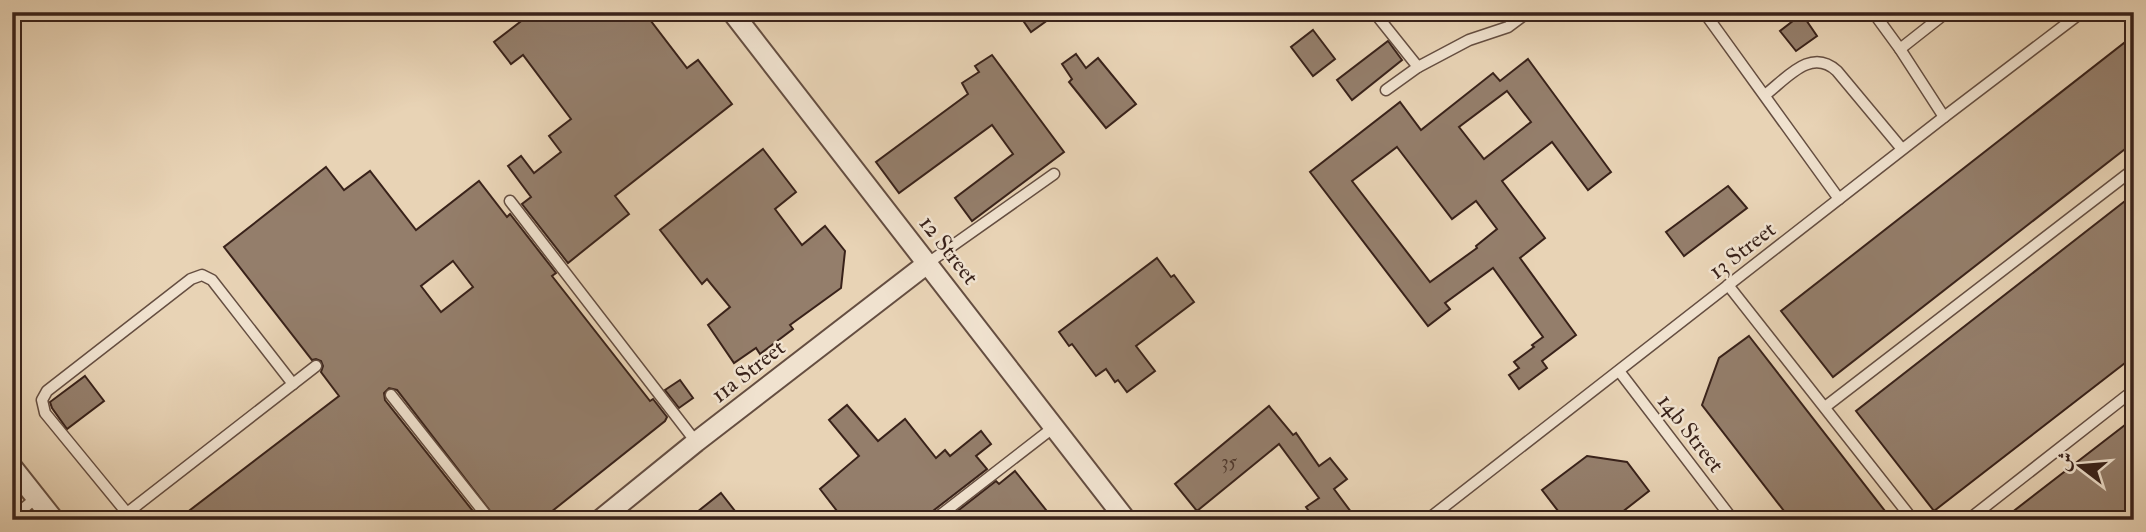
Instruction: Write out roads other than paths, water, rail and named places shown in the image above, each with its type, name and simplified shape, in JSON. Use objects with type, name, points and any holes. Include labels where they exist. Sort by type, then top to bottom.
[{"type":"street","name":"12 Street","points":[[732,12],[1126,520]]},
{"type":"street","name":"11a Street","points":[[600,520],[696,442],[928,263]]},
{"type":"street","points":[[12,467],[54,520]]},
{"type":"lane","points":[[1374,12],[1418,67]]},
{"type":"lane","points":[[1385,90],[1418,67],[1469,40],[1508,27],[1528,12]]},
{"type":"lane","points":[[1704,12],[1839,199]]},
{"type":"lane","points":[[1873,12],[1944,117]]},
{"type":"lane","points":[[1900,49],[1947,12]]},
{"type":"lane","name":"13 Street","points":[[1427,520],[2081,12]]},
{"type":"lane","points":[[2127,12],[2134,20]]},
{"type":"lane","points":[[1765,95],[1804,65],[1818,61],[1825,63],[1837,71],[1902,149]]},
{"type":"lane","points":[[1825,407],[2134,169]]},
{"type":"lane","points":[[928,263],[1054,174]]},
{"type":"lane","points":[[510,201],[696,442]]},
{"type":"lane","points":[[293,384],[212,280],[202,275],[191,279],[67,375],[44,395],[43,407],[122,517],[293,384],[316,366]]},
{"type":"lane","points":[[1728,285],[1913,520]]},
{"type":"lane","name":"14b Street","points":[[1619,370],[1733,520]]},
{"type":"lane","points":[[1968,520],[2134,390]]},
{"type":"lane","points":[[391,396],[490,520]]},
{"type":"lane","points":[[934,520],[1054,427]]},
{"type":"lane","points":[[12,517],[36,498]]}]
